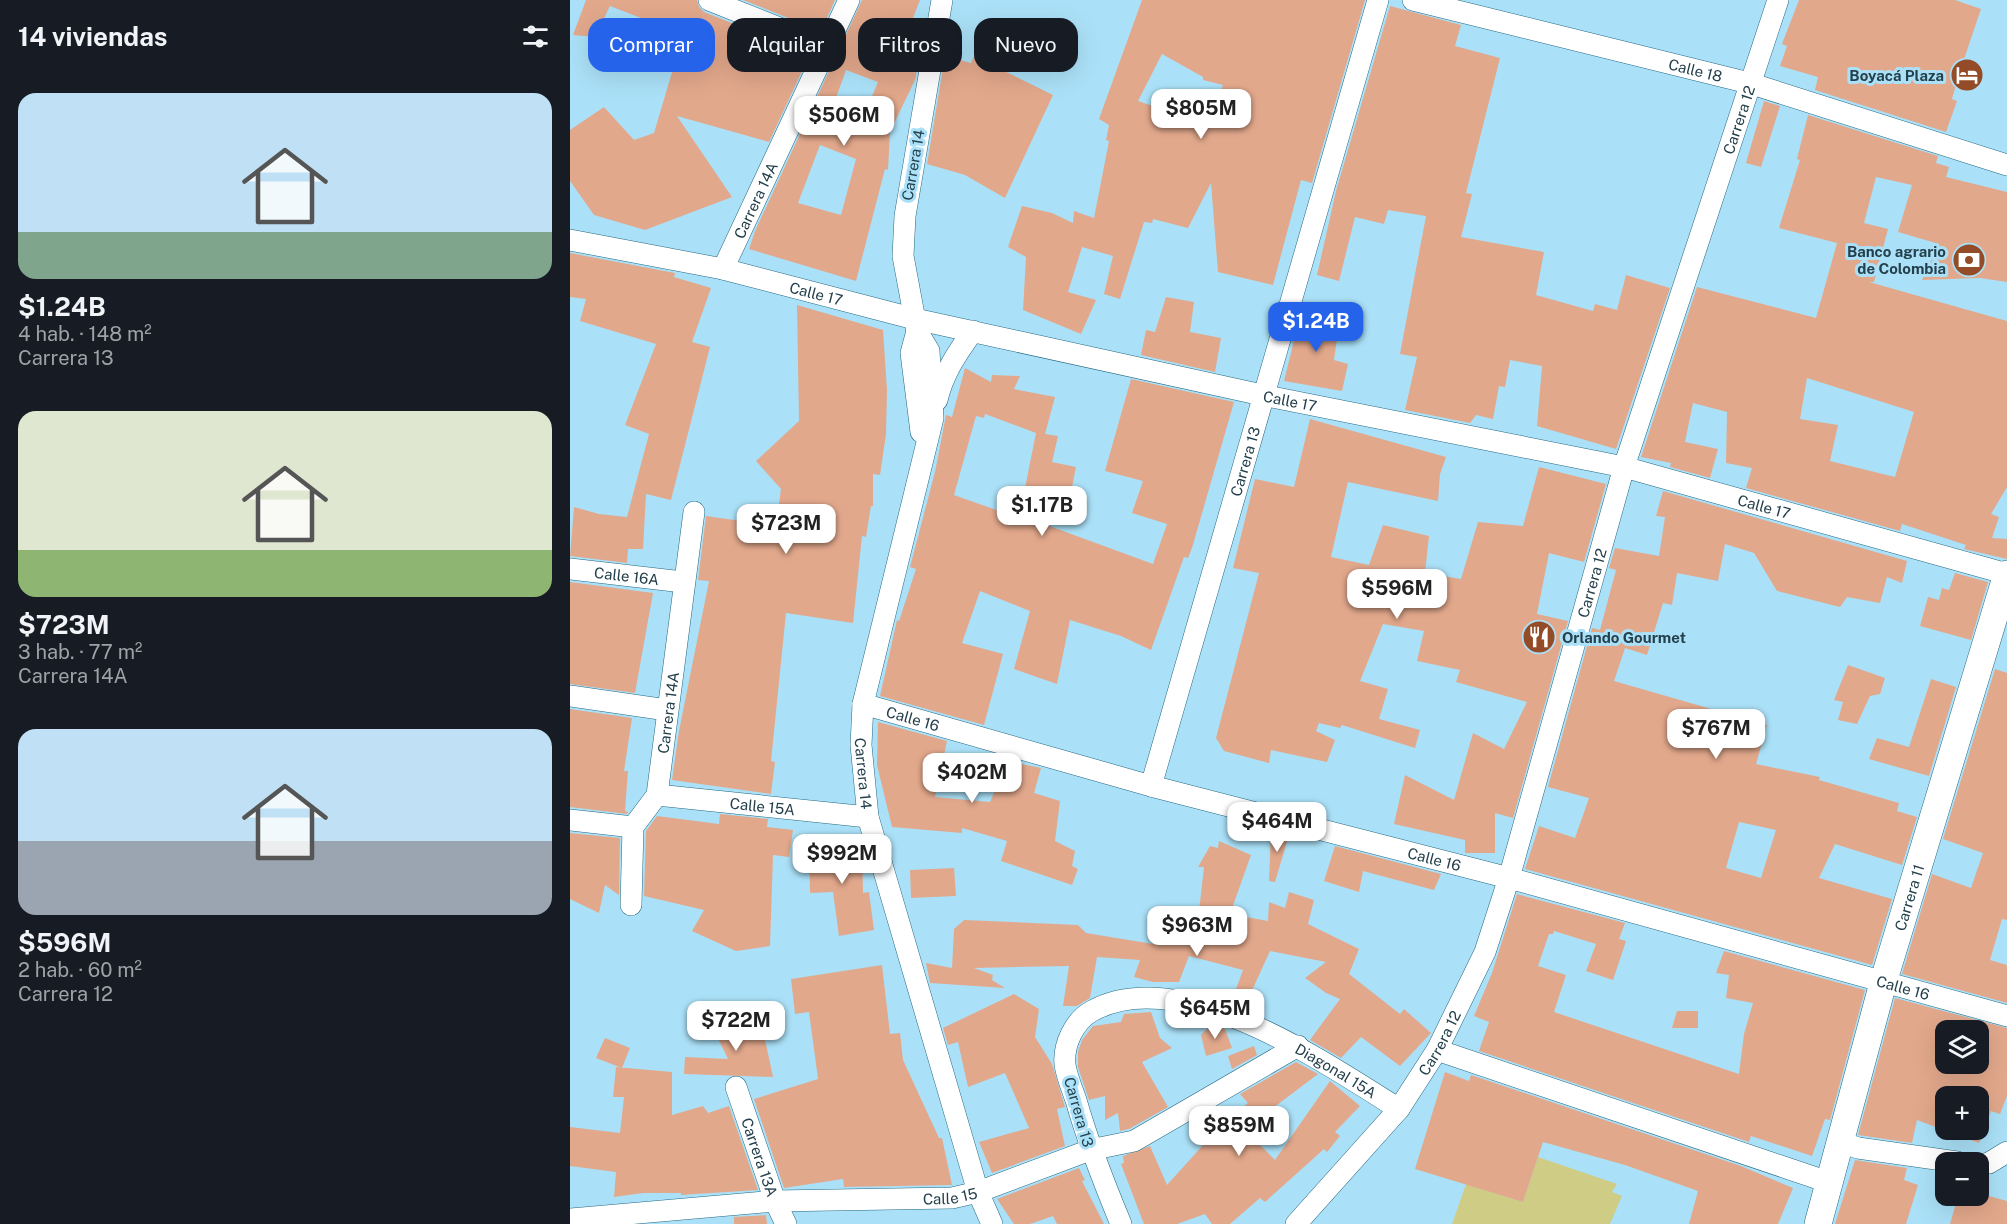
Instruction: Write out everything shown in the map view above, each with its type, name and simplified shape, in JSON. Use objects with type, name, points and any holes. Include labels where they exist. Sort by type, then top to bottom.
[{"type":"main road","name":"Carrera 11","points":[[1818,1224],[1883,983],[2007,574]]},
{"type":"street","points":[[709,0],[754,18]]},
{"type":"street","name":"Carrera 14A","points":[[840,18],[849,0]]},
{"type":"street","name":"Carrera 14","points":[[942,0],[904,216],[903,256],[916,325],[929,351],[933,418],[863,704],[861,745],[868,817],[978,1192],[989,1221]]},
{"type":"street","name":"Carrera 13","points":[[1151,786],[1262,395],[1378,0]]},
{"type":"street","name":"Calle 18","points":[[1413,0],[1749,83],[2007,165]]},
{"type":"street","name":"Carrera 12","points":[[1296,1224],[1399,1109],[1437,1050],[1485,952],[1509,878],[1624,467],[1778,0]]},
{"type":"street","name":"Carrera 14A","points":[[723,269],[814,72]]},
{"type":"street","name":"Calle 17","points":[[570,240],[723,269],[916,325],[973,331],[1262,395],[1624,467],[2007,574]]},
{"type":"street","name":"Carrera 14","points":[[916,325],[911,353],[923,456]]},
{"type":"street","points":[[933,418],[940,387],[953,358],[973,331]]},
{"type":"street","name":"Carrera 14A","points":[[657,795],[683,582],[694,512]]},
{"type":"street","name":"Calle 16A","points":[[570,568],[683,582]]},
{"type":"street","points":[[570,696],[667,710]]},
{"type":"street","name":"Calle 16","points":[[863,704],[1151,786],[1509,878],[2007,1016]]},
{"type":"street","points":[[631,905],[633,827],[657,795]]},
{"type":"street","name":"Calle 15A","points":[[657,795],[868,817]]},
{"type":"street","points":[[570,820],[633,827]]},
{"type":"street","name":"Diagonal 15A","points":[[1098,1008],[1143,998],[1194,1003],[1298,1046],[1399,1109]]},
{"type":"street","name":"Carrera 13","points":[[1098,1008],[1081,1017],[1066,1048],[1065,1065],[1090,1150],[1121,1224]]},
{"type":"street","name":"Calle 15","points":[[570,1219],[775,1201],[952,1198],[978,1192],[1090,1150],[1134,1141],[1298,1046]]},
{"type":"street","points":[[1437,1050],[1830,1183]]},
{"type":"street","name":"Carrera 13A","points":[[736,1087],[775,1201],[786,1224]]},
{"type":"street","points":[[1841,1142],[1858,1148],[1935,1159]]},
{"type":"street","points":[[1989,1163],[2007,1152]]},
{"type":"shaded area","points":[[1538,1157],[1617,1184],[1612,1192],[1622,1196],[1610,1224],[1452,1224],[1466,1184],[1523,1202]]},
{"type":"building","points":[[586,0],[697,0],[704,12],[727,21],[727,72],[802,72],[769,142],[677,116],[732,197],[645,230],[594,215],[570,181],[570,130],[604,107],[634,140],[654,133],[672,72],[715,72],[715,18],[641,18],[610,6],[604,18],[588,18],[588,36],[573,35]]},
{"type":"building","points":[[743,0],[835,0],[827,18],[788,18]]},
{"type":"building","points":[[862,0],[920,0],[913,18],[858,18],[858,72],[917,72],[890,132],[888,170],[885,169],[856,281],[749,249],[755,231],[829,72],[845,72],[833,106],[862,120],[878,82],[846,70],[846,35]],"holes":[[[820,145],[856,159],[841,215],[798,203]]]},
{"type":"building","points":[[1142,0],[1365,0],[1312,183],[1301,180],[1273,285],[1218,272],[1211,183],[1188,228],[1153,219],[1152,223],[1144,222],[1120,299],[1104,294],[1113,256],[1082,247],[1068,292],[1096,300],[1081,334],[1023,310],[1026,257],[1008,247],[1022,206],[1052,213],[1073,223],[1074,211],[1094,218],[1109,141],[1106,140],[1109,125],[1099,119]],"holes":[[[1162,54],[1203,77],[1203,80],[1223,85],[1209,125],[1138,101]]]},
{"type":"building","points":[[1799,0],[1955,0],[1981,9],[1952,99],[1957,101],[1946,132],[1815,90],[1818,77],[1780,66],[1787,46],[1782,44]]},
{"type":"building","points":[[1390,6],[1461,25],[1455,46],[1500,58],[1466,193],[1472,194],[1461,237],[1544,252],[1536,295],[1593,311],[1595,304],[1617,310],[1626,275],[1670,288],[1616,449],[1537,426],[1542,366],[1510,360],[1505,387],[1499,386],[1493,419],[1476,415],[1470,423],[1405,410],[1417,357],[1400,354],[1426,216],[1388,210],[1384,224],[1355,217],[1339,281],[1317,275],[1336,191]]},
{"type":"building","points":[[974,56],[974,72],[1006,72],[1053,95],[1005,198],[965,175],[927,164],[942,72],[962,72],[962,61],[971,63]]},
{"type":"building","points":[[1764,101],[1780,106],[1761,167],[1746,163]]},
{"type":"building","points":[[1808,115],[1938,156],[1936,163],[1949,167],[1946,177],[2007,192],[2007,282],[1980,278],[1922,280],[1939,244],[1898,232],[1912,185],[1876,177],[1864,223],[1888,229],[1874,282],[1869,282],[2007,321],[2007,487],[1991,514],[1999,517],[1992,538],[2007,539],[2007,559],[1964,549],[1966,545],[1902,524],[1900,531],[1746,488],[1752,468],[1726,463],[1727,412],[1693,403],[1685,442],[1718,449],[1710,478],[1670,467],[1671,463],[1641,457],[1697,287],[1816,318],[1837,243],[1779,228],[1800,160],[1797,159]],"holes":[[[1807,378],[1914,412],[1895,477],[1830,461],[1838,425],[1800,419]]]},
{"type":"building","points":[[570,253],[675,273],[674,277],[711,288],[692,342],[710,347],[671,500],[646,494],[643,549],[628,549],[627,563],[570,556],[574,507],[599,514],[627,517],[649,434],[625,425],[656,344],[580,321],[586,299],[570,297]]},
{"type":"building","points":[[1166,297],[1194,302],[1190,332],[1221,338],[1215,372],[1141,355],[1146,330],[1155,332]]},
{"type":"building","points":[[797,305],[883,330],[887,390],[886,434],[880,475],[873,474],[873,506],[871,506],[866,537],[862,536],[853,623],[786,613],[771,761],[775,762],[771,794],[672,780],[679,731],[709,581],[698,580],[706,516],[776,526],[781,489],[756,461],[799,421]]},
{"type":"building","points":[[1302,308],[1340,318],[1334,360],[1348,364],[1342,391],[1284,381]]},
{"type":"building","points":[[965,368],[991,382],[992,375],[1020,376],[1014,389],[1055,397],[1045,434],[1058,436],[1052,462],[1076,467],[1070,497],[1050,493],[1044,524],[1153,564],[1167,524],[1132,513],[1143,481],[1105,471],[1131,379],[1234,402],[1192,548],[1188,558],[1184,557],[1151,650],[1121,636],[1070,620],[1057,684],[1014,669],[1030,611],[980,591],[962,643],[1003,654],[984,725],[880,696],[897,620],[899,621],[916,569],[910,567],[935,472],[946,415],[952,417]],"holes":[[[985,414],[1036,433],[1019,518],[954,495],[976,416],[984,418]]]},
{"type":"building","points":[[1310,419],[1446,457],[1440,474],[1438,501],[1348,482],[1331,557],[1369,565],[1383,525],[1429,536],[1425,573],[1461,579],[1478,522],[1523,526],[1539,467],[1606,484],[1584,562],[1549,553],[1537,614],[1568,621],[1513,818],[1495,813],[1495,853],[1465,853],[1465,840],[1394,824],[1405,775],[1454,800],[1473,733],[1504,749],[1527,702],[1456,682],[1460,670],[1417,661],[1424,631],[1383,624],[1360,681],[1388,689],[1379,719],[1420,730],[1415,748],[1342,725],[1340,728],[1319,723],[1316,731],[1335,740],[1327,762],[1271,750],[1269,763],[1224,751],[1216,738],[1259,573],[1233,568],[1255,479],[1294,487]]},
{"type":"building","points":[[1663,491],[1907,561],[1902,583],[1887,577],[1880,603],[1847,597],[1840,607],[1777,591],[1754,553],[1725,544],[1718,581],[1677,573],[1672,605],[1663,603],[1647,655],[1625,648],[1614,681],[1767,725],[1756,764],[1820,777],[1819,780],[1899,803],[1897,811],[1917,817],[1902,865],[1835,844],[1819,878],[1892,899],[1872,965],[1525,869],[1539,826],[1575,838],[1589,798],[1548,787],[1592,628],[1600,630],[1616,570],[1609,568],[1615,548],[1659,556],[1665,517],[1656,516]],"holes":[[[1739,822],[1776,830],[1761,878],[1726,868]]]},
{"type":"building","points":[[1955,573],[1988,582],[1971,640],[1920,626],[1928,597],[1939,600],[1942,588],[1949,590]]},
{"type":"building","points":[[570,582],[653,593],[635,693],[570,684]]},
{"type":"building","points":[[1848,665],[1885,678],[1880,694],[1870,696],[1857,724],[1838,720],[1843,702],[1834,700]]},
{"type":"building","points":[[1995,669],[2007,673],[2007,920],[2002,919],[1990,960],[2007,965],[2007,1003],[1902,974],[1932,874],[1971,888],[1983,853],[1943,839]]},
{"type":"building","points":[[1931,679],[1956,687],[1929,776],[1869,759],[1877,738],[1909,747]]},
{"type":"building","points":[[570,709],[632,718],[624,771],[628,771],[625,811],[628,812],[627,814],[570,807]]},
{"type":"building","points":[[878,722],[947,741],[935,797],[990,802],[1008,761],[1041,768],[1034,793],[1060,801],[1055,841],[1075,851],[1072,866],[1078,869],[1072,885],[1001,861],[1007,841],[962,828],[962,833],[892,827],[877,765]]},
{"type":"building","points":[[720,814],[768,819],[767,827],[793,830],[789,857],[773,855],[770,946],[736,951],[692,931],[704,910],[644,896],[646,831],[657,816],[719,824]]},
{"type":"building","points":[[1271,830],[1289,835],[1275,882],[1269,881]]},
{"type":"building","points":[[570,833],[620,838],[619,895],[605,885],[599,913],[570,899]]},
{"type":"building","points":[[1219,841],[1251,855],[1230,914],[1268,921],[1269,902],[1285,908],[1289,892],[1314,900],[1308,924],[1359,949],[1349,974],[1400,1014],[1404,1009],[1431,1033],[1400,1066],[1361,1037],[1341,1058],[1310,1040],[1340,999],[1326,993],[1305,978],[1326,962],[1270,951],[1244,1008],[1231,1003],[1243,970],[1189,956],[1179,982],[1153,982],[1134,977],[1140,960],[1097,957],[1090,998],[1077,1006],[1063,1006],[1069,966],[974,968],[993,975],[992,980],[1005,988],[930,983],[926,963],[952,968],[954,929],[964,920],[1078,925],[1086,933],[1153,944],[1155,920],[1199,911],[1204,867],[1198,867],[1210,846],[1218,848]]},
{"type":"building","points":[[862,844],[863,893],[869,892],[874,930],[839,936],[833,892],[810,893],[809,845]]},
{"type":"building","points":[[1335,846],[1441,874],[1434,890],[1363,871],[1359,892],[1324,881]]},
{"type":"building","points":[[954,868],[956,896],[911,898],[910,870]]},
{"type":"building","points":[[1517,894],[1625,923],[1619,939],[1626,941],[1613,980],[1586,971],[1596,944],[1554,931],[1553,934],[1549,934],[1538,966],[1566,975],[1554,1012],[1739,1074],[1744,1034],[1753,1003],[1726,998],[1729,975],[1716,973],[1724,951],[1865,990],[1830,1120],[1825,1119],[1812,1156],[1751,1136],[1749,1142],[1479,1051],[1489,1022],[1474,1016],[1492,973]]},
{"type":"building","points":[[882,965],[890,1034],[900,1033],[903,1060],[939,1138],[942,1138],[952,1185],[844,1187],[843,1179],[784,1188],[754,1099],[818,1079],[809,1012],[795,1014],[791,979]]},
{"type":"building","points":[[1014,994],[1039,1009],[1035,1037],[1052,1064],[1065,1107],[1057,1109],[1065,1146],[992,1173],[979,1142],[1029,1128],[1005,1073],[968,1087],[958,1042],[948,1045],[943,1028]]},
{"type":"building","points":[[1895,998],[1977,1020],[1935,1020],[1935,1074],[1989,1074],[1989,1023],[2007,1028],[2007,1096],[2000,1114],[1991,1111],[1989,1116],[1989,1086],[1935,1086],[1935,1127],[1917,1120],[1912,1143],[1858,1135]]},
{"type":"building","points":[[1677,1011],[1698,1011],[1698,1028],[1672,1028]]},
{"type":"building","points":[[1151,1012],[1160,1038],[1172,1048],[1142,1062],[1168,1107],[1129,1129],[1120,1131],[1118,1113],[1105,1120],[1105,1096],[1089,1100],[1078,1067],[1078,1052],[1082,1040],[1093,1026],[1121,1022],[1124,1014]]},
{"type":"building","points":[[760,1016],[773,1077],[684,1074],[685,1057],[728,1059],[712,1026]]},
{"type":"building","points":[[1211,1025],[1225,1029],[1232,1048],[1206,1056],[1201,1035]]},
{"type":"building","points":[[605,1038],[630,1048],[622,1068],[596,1058]]},
{"type":"building","points":[[1254,1046],[1257,1055],[1232,1069],[1228,1056]]},
{"type":"building","points":[[1296,1062],[1318,1074],[1261,1117],[1247,1132],[1275,1160],[1330,1081],[1360,1106],[1335,1132],[1340,1136],[1327,1152],[1324,1149],[1265,1202],[1260,1198],[1230,1224],[1212,1224],[1205,1214],[1177,1224],[1144,1224],[1121,1164],[1124,1163],[1123,1156],[1150,1146],[1167,1185],[1213,1134],[1248,1103],[1240,1094]]},
{"type":"building","points":[[616,1067],[672,1072],[672,1115],[703,1106],[708,1113],[729,1106],[758,1190],[681,1195],[681,1193],[643,1193],[614,1197],[616,1172],[570,1166],[570,1127],[620,1133],[624,1097],[613,1097]]},
{"type":"building","points":[[1445,1072],[1469,1081],[1471,1075],[1741,1166],[1793,1188],[1778,1224],[1689,1224],[1698,1191],[1625,1165],[1543,1142],[1523,1202],[1415,1169]]},
{"type":"building","points":[[1855,1160],[1907,1168],[1904,1180],[1918,1185],[1906,1224],[1835,1224]]},
{"type":"building","points":[[1079,1168],[1085,1180],[1082,1181],[1104,1224],[1057,1224],[1053,1216],[1030,1224],[1014,1224],[997,1199]]},
{"type":"building","points":[[1989,1196],[2007,1201],[2007,1224],[1950,1224],[1955,1206],[1989,1206]]},
{"type":"building","points":[[766,1215],[767,1224],[734,1224],[734,1217]]},
{"type":"place","name":"Boyacá Plaza","points":[[1967,75]]},
{"type":"place","name":"Banco agrario de Colombia","points":[[1969,260]]},
{"type":"place","name":"Orlando Gourmet","points":[[1539,637]]}]
